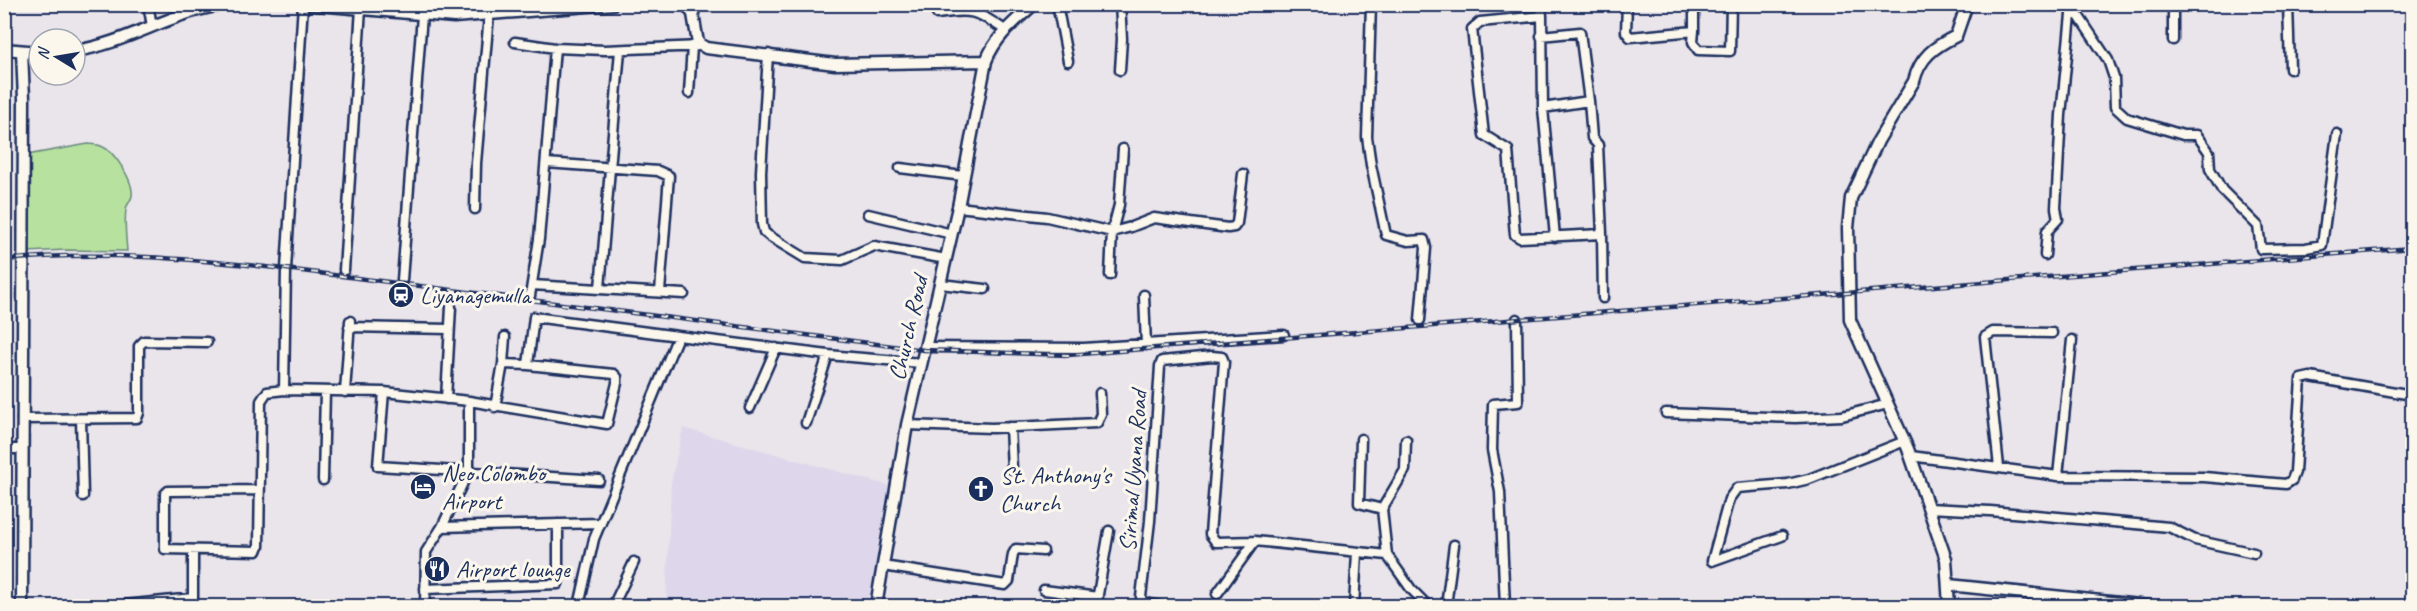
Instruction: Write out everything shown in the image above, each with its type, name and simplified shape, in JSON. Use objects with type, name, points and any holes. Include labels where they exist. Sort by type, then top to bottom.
[{"type":"street","points":[[148,4],[152,26]]},
{"type":"street","points":[[87,48],[115,42],[187,12],[232,4]]},
{"type":"street","points":[[284,390],[286,269],[305,4],[422,15],[489,15],[613,4]]},
{"type":"street","points":[[686,4],[693,14],[696,38],[689,93]]},
{"type":"street","name":"Church Road","points":[[876,606],[907,425],[958,207],[986,61],[991,49],[1005,30],[1034,4]]},
{"type":"street","points":[[1057,4],[1068,61]]},
{"type":"street","points":[[1120,4],[1122,39],[1120,70]]},
{"type":"street","points":[[1371,4],[1367,136],[1371,165],[1386,235],[1408,241],[1424,240],[1426,248],[1420,320]]},
{"type":"street","points":[[1541,4],[1543,108],[1555,237]]},
{"type":"street","points":[[1627,4],[1626,32],[1630,37],[1694,31]]},
{"type":"street","points":[[1694,4],[1693,42],[1698,50],[1730,51],[1731,4]]},
{"type":"street","points":[[1946,606],[1949,585],[1946,560],[1905,441],[1850,320],[1848,228],[1851,198],[1878,141],[1929,52],[1956,36],[1967,4]]},
{"type":"street","points":[[2045,255],[2047,231],[2058,219],[2056,208],[2061,115],[2071,15],[2070,4]]},
{"type":"street","points":[[2173,4],[2173,40]]},
{"type":"street","points":[[2288,4],[2290,69]]},
{"type":"street","points":[[344,270],[361,8]]},
{"type":"street","points":[[937,14],[958,10],[975,12],[1005,30]]},
{"type":"street","points":[[402,280],[422,15]]},
{"type":"street","points":[[475,209],[476,163],[489,15]]},
{"type":"street","points":[[2071,15],[2078,15],[2108,60],[2114,78],[2115,107],[2127,118],[2183,135],[2197,135],[2209,152],[2210,169],[2222,190],[2258,226],[2261,249],[2306,248],[2322,245],[2337,134]]},
{"type":"street","points":[[1542,16],[1480,22],[1472,29],[1484,135],[1508,150],[1515,235],[1520,238],[1602,234]]},
{"type":"street","points":[[1541,36],[1580,32],[1592,138],[1598,145],[1603,298]]},
{"type":"street","points":[[515,42],[555,48],[620,50],[696,46],[835,64],[986,61]]},
{"type":"street","points":[[530,296],[546,164],[555,48]]},
{"type":"street","points":[[4,49],[27,51]]},
{"type":"street","points":[[600,288],[620,50]]},
{"type":"street","points":[[22,51],[24,99],[22,606]]},
{"type":"street","points":[[768,54],[761,172],[764,232],[805,258],[842,260],[874,246],[946,259]]},
{"type":"street","points":[[1543,108],[1589,101]]},
{"type":"street","points":[[1110,275],[1112,232],[1119,205],[1122,149]]},
{"type":"street","points":[[546,164],[658,171],[669,176],[660,292]]},
{"type":"street","points":[[900,168],[963,176]]},
{"type":"street","points":[[958,207],[1047,217],[1112,232],[1154,218],[1234,227],[1237,224],[1243,174]]},
{"type":"street","points":[[868,214],[952,234]]},
{"type":"street","points":[[940,284],[985,289]]},
{"type":"street","points":[[532,285],[684,294]]},
{"type":"street","points":[[1144,295],[1146,345]]},
{"type":"street","points":[[446,399],[451,307]]},
{"type":"street","points":[[528,366],[534,317],[828,355],[921,363]]},
{"type":"street","points":[[1505,606],[1500,492],[1492,450],[1492,412],[1493,404],[1518,402],[1517,319]]},
{"type":"street","points":[[345,392],[350,324],[449,329]]},
{"type":"street","points":[[1999,467],[1985,337],[1993,332],[2052,333]]},
{"type":"street","points":[[925,347],[1084,348],[1284,335]]},
{"type":"street","points":[[579,606],[594,539],[678,336]]},
{"type":"street","points":[[495,407],[503,364],[505,337]]},
{"type":"street","points":[[22,419],[137,418],[140,413],[139,346],[144,340],[207,342]]},
{"type":"street","points":[[2058,476],[2072,340]]},
{"type":"street","points":[[750,408],[776,348]]},
{"type":"street","points":[[806,423],[828,355]]},
{"type":"street","name":"Sirimal Uyana Road","points":[[1160,606],[1142,602],[1141,597],[1150,521],[1162,361],[1222,357],[1224,362],[1210,534],[1216,542],[1255,541]]},
{"type":"street","points":[[259,490],[168,491],[165,494],[165,549],[256,551],[260,546],[261,401],[267,392],[284,390],[384,392],[469,401],[607,424],[617,383],[617,377],[614,374],[503,364]]},
{"type":"street","points":[[1911,456],[2058,476],[2204,477],[2286,484],[2292,480],[2295,472],[2301,379],[2310,377],[2412,395]]},
{"type":"street","points":[[324,480],[325,392]]},
{"type":"street","points":[[384,392],[378,466],[599,480]]},
{"type":"street","points":[[907,425],[938,428],[1097,423],[1101,414],[1100,393]]},
{"type":"street","points":[[425,606],[426,552],[442,527],[469,470],[469,401]]},
{"type":"street","points":[[1666,413],[1795,418],[1842,416],[1888,404]]},
{"type":"street","points":[[81,419],[83,496]]},
{"type":"street","points":[[1011,427],[1012,469]]},
{"type":"street","points":[[1361,440],[1359,503],[1382,509]]},
{"type":"street","points":[[1406,440],[1405,470],[1382,509],[1387,555],[1411,589],[1428,606]]},
{"type":"street","points":[[1782,536],[1712,561],[1730,499],[1737,488],[1788,484],[1809,479],[1905,441]]},
{"type":"street","points":[[4,449],[22,449]]},
{"type":"street","points":[[1928,508],[1990,511],[2169,527],[2195,540],[2254,553]]},
{"type":"street","points":[[442,527],[601,523]]},
{"type":"street","points":[[425,589],[558,584],[558,524]]},
{"type":"street","points":[[1044,590],[1097,602],[1109,531]]},
{"type":"street","points":[[1217,594],[1255,541],[1387,555]]},
{"type":"street","points":[[1446,606],[1454,545]]},
{"type":"street","points":[[883,566],[1005,585],[1009,581],[1013,554],[1016,549],[1043,551]]},
{"type":"street","points":[[123,606],[193,602],[193,550]]},
{"type":"street","points":[[1354,606],[1357,553]]},
{"type":"street","points":[[613,606],[634,562]]},
{"type":"street","points":[[1949,585],[2060,602],[2149,606]]},
{"type":"shaded area","points":[[683,428],[890,486],[870,606],[666,606],[671,483]]},
{"type":"green space","points":[[88,144],[101,146],[112,154],[130,183],[132,196],[125,220],[127,251],[27,252],[27,155]]},
{"type":"railway","points":[[4,260],[110,256],[216,262],[924,350],[1068,355],[2412,248]]},
{"type":"place","name":"Liyanagemulla","points":[[401,295]]},
{"type":"place","name":"Neo Colombo Airport","points":[[423,487]]},
{"type":"place","name":"St. Anthony's Church","points":[[981,489]]},
{"type":"place","name":"Airport lounge","points":[[437,569]]}]
